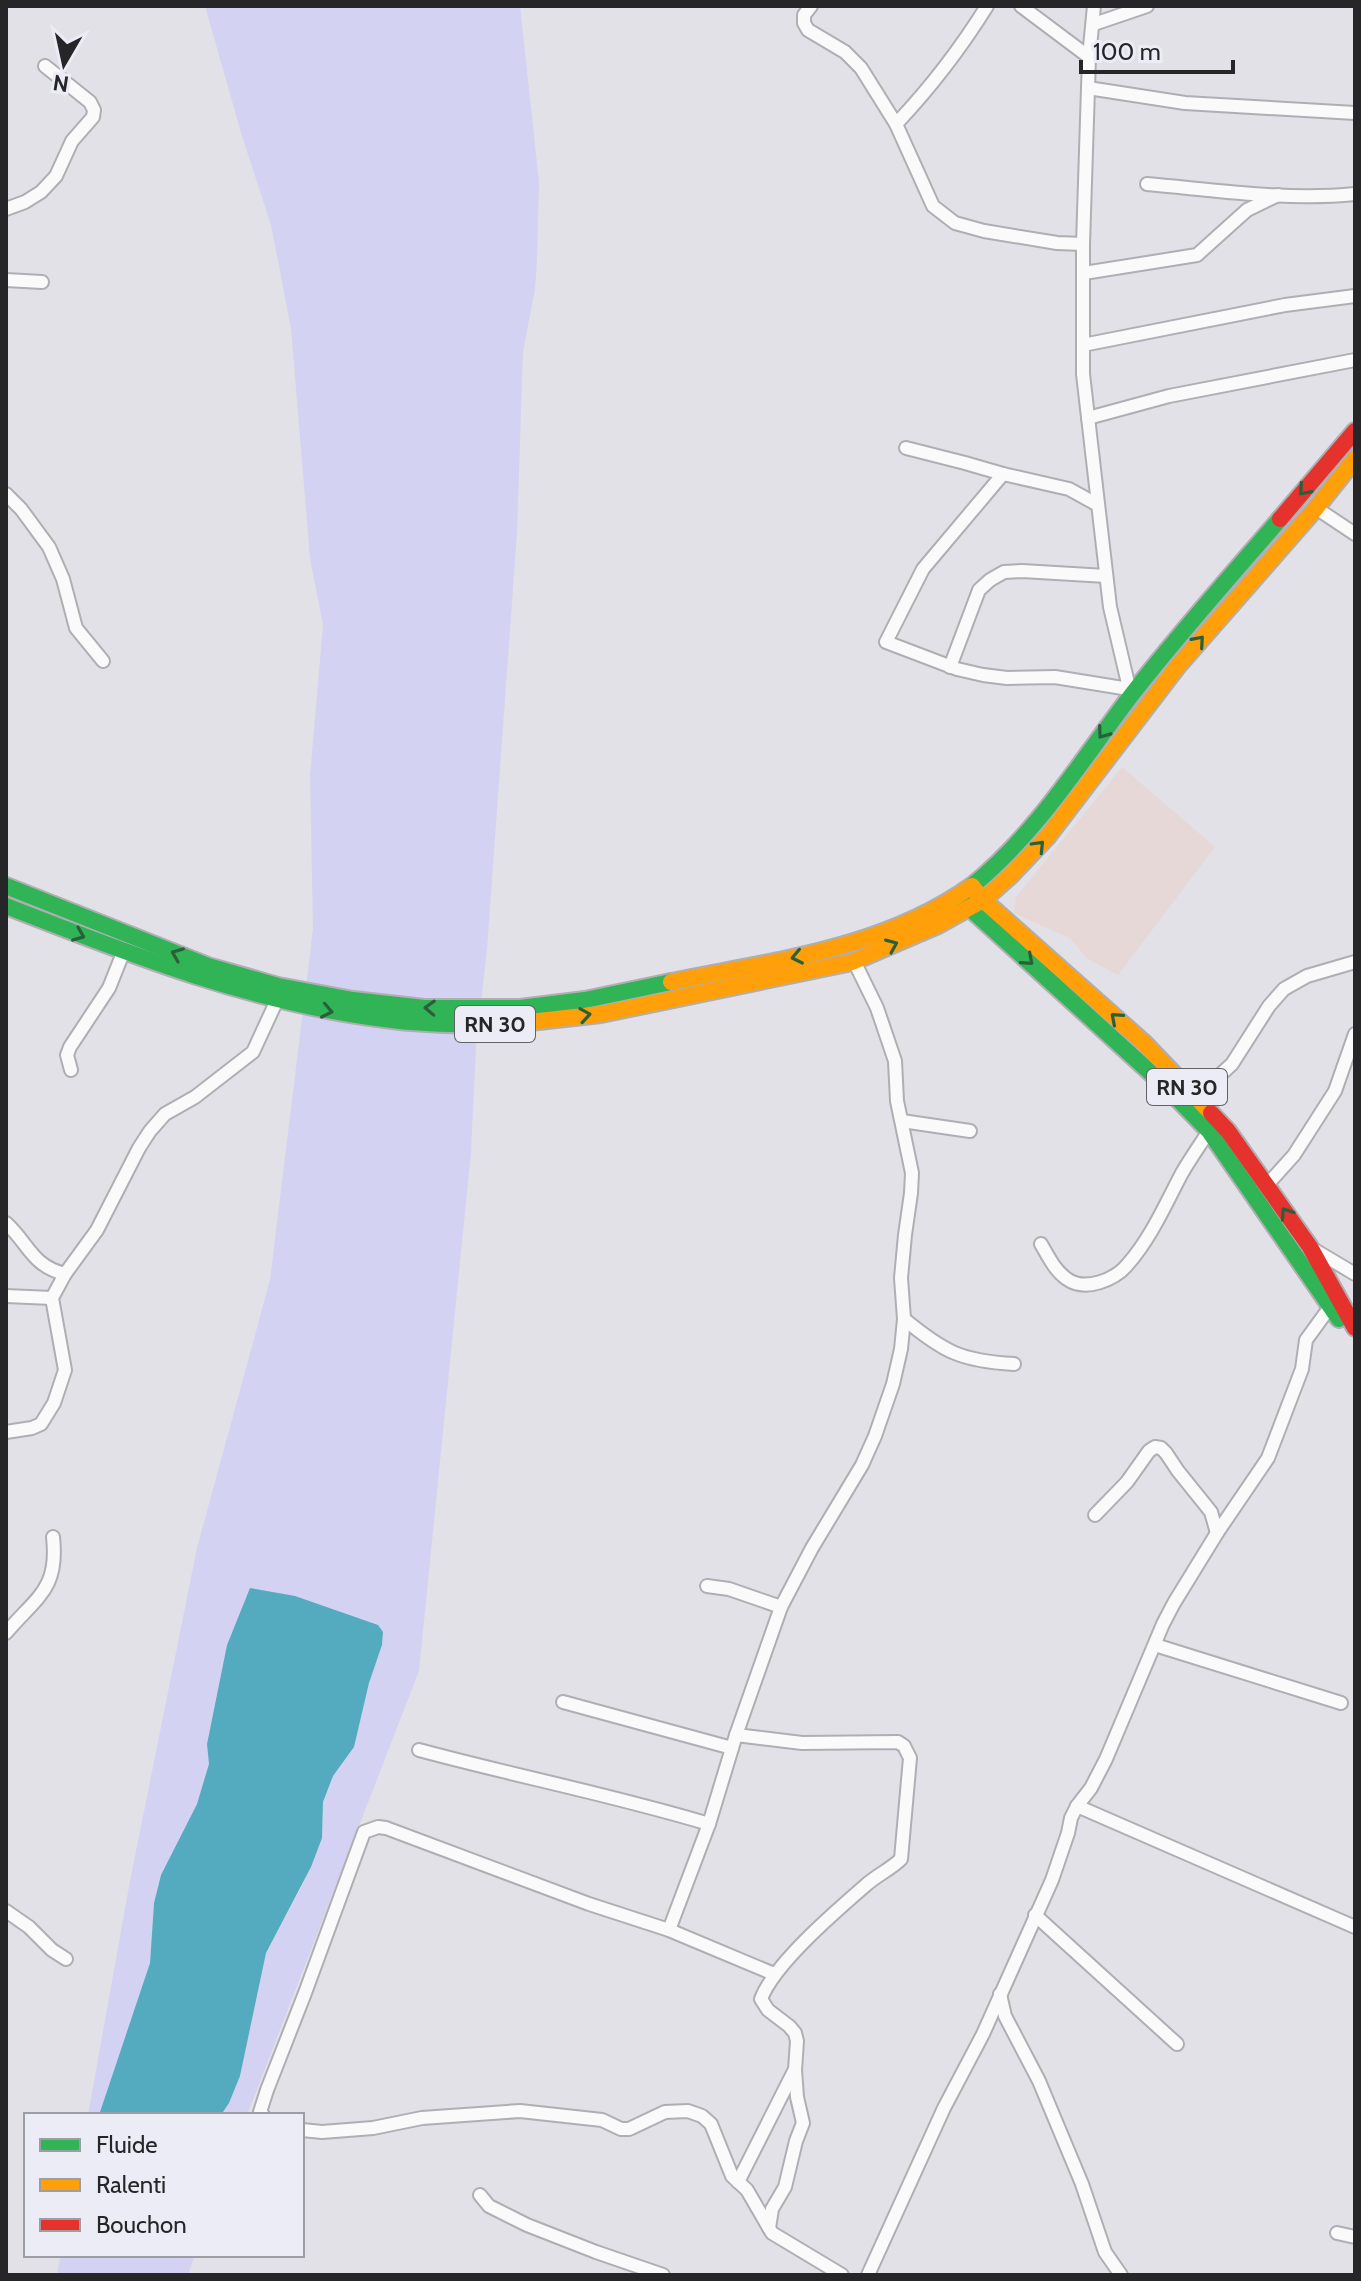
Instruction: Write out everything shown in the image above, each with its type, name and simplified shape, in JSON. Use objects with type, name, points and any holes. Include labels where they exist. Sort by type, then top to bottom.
[{"type":"main road","points":[[1130,692],[1355,431]]},
{"type":"main road","points":[[970,902],[1010,876],[1048,836],[1177,667],[1355,459]]},
{"type":"main road","name":"RN 30","points":[[6,906],[203,981],[349,1016],[423,1024],[520,1024],[588,1015],[854,961],[943,924],[970,902],[972,886],[1036,824],[1130,692]]},
{"type":"main road","name":"RN 30","points":[[6,886],[208,966],[278,986],[353,1000],[424,1008],[520,1008],[585,1000],[847,946],[970,902]]},
{"type":"main road","name":"RN 30","points":[[970,902],[1144,1043],[1228,1131],[1310,1247],[1355,1328]]},
{"type":"main road","name":"RN 30","points":[[970,902],[1209,1131],[1355,1339]]},
{"type":"street","points":[[811,6],[804,15],[808,30],[845,52],[861,68],[896,124],[933,206],[955,223],[984,231],[1083,244]]},
{"type":"street","points":[[896,124],[929,90],[959,51],[987,6]]},
{"type":"street","points":[[1021,6],[1089,57]]},
{"type":"street","points":[[1003,474],[923,569],[886,642],[950,667],[983,675],[1055,677],[1130,692],[1110,607],[1083,374],[1083,244],[1089,57],[1094,6]]},
{"type":"street","points":[[1094,24],[1147,6]]},
{"type":"street","points":[[6,209],[41,192],[56,176],[72,141],[93,117],[90,102],[45,66]]},
{"type":"street","points":[[1088,88],[1185,103],[1355,113]]},
{"type":"street","points":[[1147,184],[1278,195],[1326,197],[1355,194]]},
{"type":"street","points":[[1084,273],[1197,255],[1247,210],[1278,195]]},
{"type":"street","points":[[6,280],[42,282]]},
{"type":"street","points":[[1083,345],[1285,305],[1355,296]]},
{"type":"street","points":[[1088,418],[1169,396],[1355,360]]},
{"type":"street","points":[[906,448],[1069,489],[1098,505]]},
{"type":"street","points":[[6,494],[49,547],[63,579],[76,628],[103,661]]},
{"type":"street","points":[[1316,508],[1355,534]]},
{"type":"street","points":[[950,667],[979,590],[990,580],[1004,572],[1022,571],[1106,576]]},
{"type":"street","points":[[71,1070],[67,1055],[70,1047],[109,988],[123,953]]},
{"type":"street","points":[[669,1930],[709,1824],[734,1741],[781,1607],[862,1465],[893,1384],[901,1349],[904,1319],[901,1278],[912,1173],[897,1101],[895,1061],[877,1008],[854,961]]},
{"type":"street","points":[[1196,1097],[1232,1064],[1269,1006],[1284,989],[1307,976],[1355,962]]},
{"type":"street","points":[[6,1432],[41,1424],[54,1403],[65,1370],[52,1298],[65,1274],[97,1230],[150,1131],[165,1114],[195,1097],[253,1052],[277,1000]]},
{"type":"street","points":[[1267,1185],[1294,1155],[1335,1091],[1355,1034]]},
{"type":"street","points":[[902,1121],[970,1131]]},
{"type":"street","points":[[1041,1244],[1053,1265],[1067,1279],[1080,1285],[1090,1285],[1117,1273],[1128,1264],[1158,1219],[1209,1131]]},
{"type":"street","points":[[6,1223],[42,1266],[65,1274]]},
{"type":"street","points":[[1310,1247],[1355,1274]]},
{"type":"street","points":[[6,1296],[52,1298]]},
{"type":"street","points":[[868,2275],[924,2150],[970,2062],[1052,1880],[1071,1818],[1106,1759],[1174,1603],[1268,1458],[1302,1369],[1306,1340],[1330,1307]]},
{"type":"street","points":[[904,1319],[946,1350],[968,1359],[1014,1364]]},
{"type":"street","points":[[1095,1515],[1155,1447],[1166,1453],[1211,1512],[1217,1533]]},
{"type":"street","points":[[1211,1512],[1232,1512]]},
{"type":"street","points":[[6,1633],[45,1591],[53,1567],[53,1537]]},
{"type":"street","points":[[707,1586],[729,1589],[781,1607]]},
{"type":"street","points":[[1155,1645],[1341,1703]]},
{"type":"street","points":[[563,1702],[734,1741],[898,1742],[910,1758],[901,1859],[858,1892],[818,1929],[774,1974],[761,1999],[768,2010],[795,2033],[797,2097],[803,2123],[785,2187],[772,2209],[769,2228]]},
{"type":"street","points":[[419,1750],[709,1824]]},
{"type":"street","points":[[1077,1806],[1355,1927]]},
{"type":"street","points":[[261,2113],[364,1832],[372,1828],[386,1828],[449,1850],[589,1904],[669,1930],[774,1974]]},
{"type":"street","points":[[6,1911],[66,1959]]},
{"type":"street","points":[[1035,1915],[1177,2044]]},
{"type":"street","points":[[1000,1994],[1005,2016],[1039,2081],[1082,2184],[1105,2252],[1121,2275]]},
{"type":"street","points":[[738,2182],[795,2070]]},
{"type":"street","points":[[304,2130],[373,2128],[422,2118],[520,2111],[602,2120],[621,2129],[629,2129],[665,2112],[688,2111],[702,2116],[711,2124],[725,2162],[776,2236],[842,2275]]},
{"type":"street","points":[[480,2195],[489,2206],[512,2218],[663,2275]]},
{"type":"street","points":[[1337,2233],[1355,2237]]},
{"type":"shaded area","points":[[205,6],[520,6],[539,182],[537,260],[535,289],[523,351],[517,532],[487,949],[476,1047],[471,1152],[419,1671],[248,2113],[222,2113],[240,2076],[266,1953],[304,1882],[322,1838],[323,1802],[333,1776],[354,1747],[383,1632],[250,1588],[227,1645],[207,1744],[210,1764],[197,1804],[161,1875],[154,1903],[150,1963],[100,2113],[88,2113],[130,1881],[197,1548],[270,1280],[313,929],[310,776],[323,625],[310,558],[291,328],[271,225]]},
{"type":"shaded area","points":[[1122,767],[1215,847],[1118,975],[1086,958],[1071,939],[1014,913],[1016,897]]},
{"type":"shaded area","points":[[250,1588],[295,1596],[378,1625],[383,1632],[354,1747],[333,1776],[323,1802],[322,1838],[311,1867],[266,1953],[240,2076],[229,2103],[222,2113],[100,2113],[150,1963],[154,1903],[161,1875],[197,1804],[209,1764],[207,1744],[227,1645]]},
{"type":"shaded area","points":[[61,2257],[194,2257],[188,2275],[57,2275]]},
{"type":"traffic: fast","points":[[972,886],[1039,819],[1133,693],[1280,519]]},
{"type":"traffic: fast","points":[[6,886],[208,966],[278,986],[353,1000],[424,1008],[520,1008],[585,1000],[671,982]]},
{"type":"traffic: fast","points":[[962,901],[1163,1084],[1209,1131],[1339,1319]]},
{"type":"traffic: fast","points":[[6,906],[145,959],[287,1001],[335,1012],[400,1021],[512,1024]]},
{"type":"traffic: slow","points":[[983,900],[1048,836],[1177,667],[1355,459]]},
{"type":"traffic: slow","points":[[671,982],[788,959],[865,939],[902,925],[972,886],[983,900],[1144,1043],[1211,1113]]},
{"type":"traffic: slow","points":[[512,1024],[601,1014],[852,962],[938,925],[983,900]]},
{"type":"traffic: jam","points":[[1280,519],[1355,431]]},
{"type":"traffic: jam","points":[[1211,1113],[1228,1131],[1310,1247],[1355,1328]]}]
